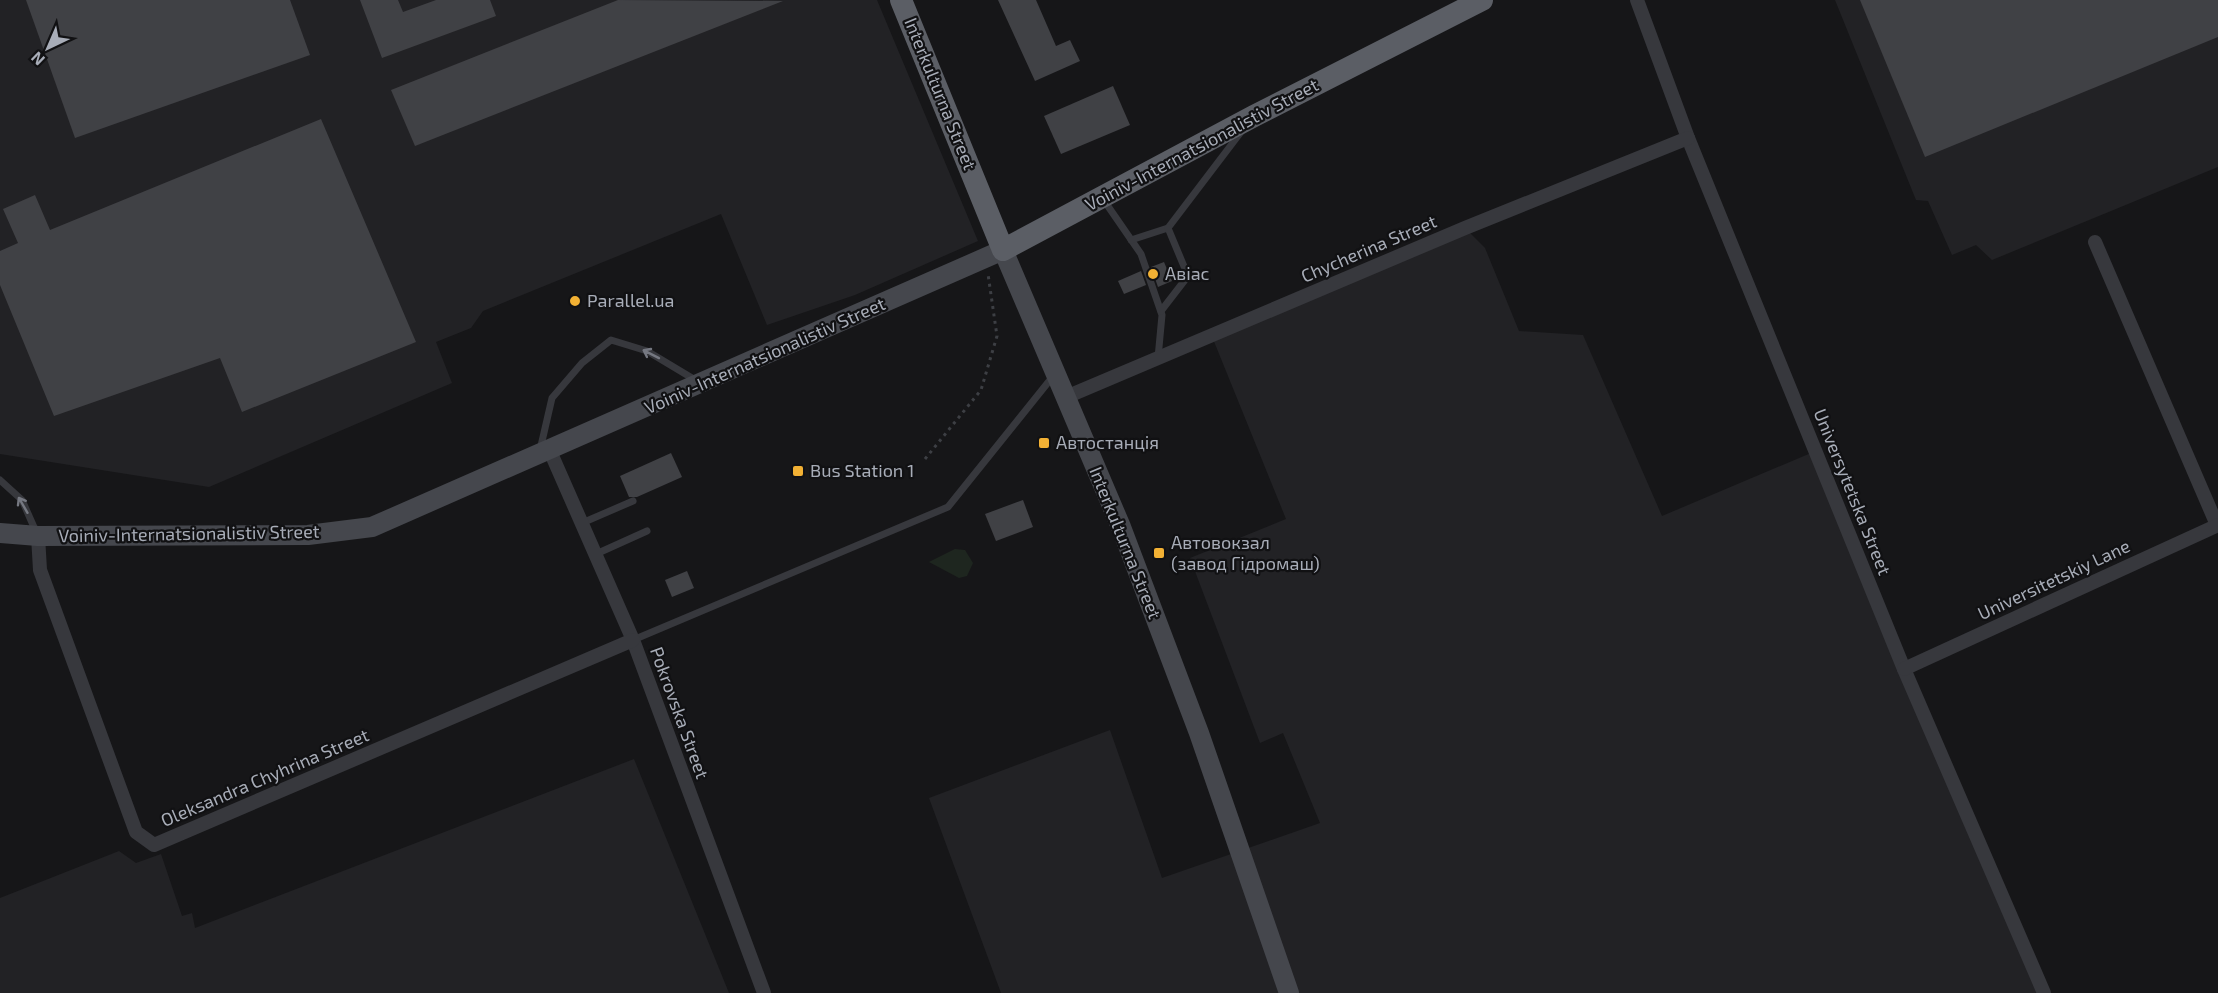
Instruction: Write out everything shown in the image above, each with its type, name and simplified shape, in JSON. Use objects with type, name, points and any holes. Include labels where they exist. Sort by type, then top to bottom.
[{"type":"highway","name":"Interkulturna Street","points":[[902,0],[994,254]]},
{"type":"highway","name":"Voiniv-Internatsionalistiv Street","points":[[994,254],[1254,116],[1482,0]]},
{"type":"main road","name":"Interkulturna Street","points":[[994,254],[1056,373],[1121,527],[1198,733],[1288,993]]},
{"type":"main road","name":"Voiniv-Internatsionalistiv Street","points":[[0,533],[38,536],[308,536],[372,527],[994,254]]},
{"type":"street","name":"Universytetska Street","points":[[1636,0],[1688,138],[1904,669],[2044,993]]},
{"type":"street","name":"Chycherina Street","points":[[1066,397],[1688,138]]},
{"type":"street","points":[[2095,242],[2218,525]]},
{"type":"street","name":"Pokrovska Street","points":[[544,453],[582,523],[633,640],[764,993]]},
{"type":"street","name":"Universitetskiy Lane","points":[[1904,669],[2218,525]]},
{"type":"street","name":"Oleksandra Chyhrina Street","points":[[38,536],[40,570],[136,832],[154,845],[633,640]]},
{"type":"lane","points":[[1131,240],[1168,228],[1254,116]]},
{"type":"lane","points":[[1101,197],[1141,254],[1161,311],[1158,358]]},
{"type":"lane","points":[[1161,311],[1188,276],[1168,228]]},
{"type":"lane","points":[[544,453],[552,398],[582,363],[611,340],[647,351],[701,384]]},
{"type":"lane","points":[[633,640],[948,507],[1056,373]]},
{"type":"lane","points":[[0,480],[22,500],[38,536]]},
{"type":"lane","points":[[582,523],[633,501]]},
{"type":"lane","points":[[596,554],[647,531]]},
{"type":"path","points":[[925,459],[981,390],[997,336],[994,254]]},
{"type":"shaded area","points":[[0,0],[877,0],[978,241],[855,295],[767,325],[721,214],[483,311],[471,328],[436,342],[452,383],[209,487],[0,454]]},
{"type":"shaded area","points":[[1835,0],[2218,0],[2218,167],[1992,260],[1976,245],[1952,255],[1928,201],[1916,200]]},
{"type":"shaded area","points":[[1468,231],[1485,248],[1519,331],[1583,335],[1662,516],[1811,453],[2039,993],[1001,993],[929,798],[1110,730],[1162,878],[1320,823],[1283,733],[1260,743],[1190,558],[1286,519],[1213,339]]},
{"type":"shaded area","points":[[955,549],[965,550],[973,563],[967,576],[959,578],[929,562]]},
{"type":"shaded area","points":[[634,759],[729,993],[0,993],[0,898],[119,851],[136,863],[161,854],[182,916],[192,913],[195,928]]},
{"type":"building","points":[[26,0],[290,0],[310,55],[75,138]]},
{"type":"building","points":[[360,0],[398,0],[403,12],[436,0],[490,0],[496,16],[382,58]]},
{"type":"building","points":[[618,0],[783,1],[415,146],[391,90]]},
{"type":"building","points":[[998,0],[1036,0],[1056,46],[1070,40],[1080,61],[1035,81]]},
{"type":"building","points":[[1860,0],[2218,0],[2218,37],[1925,157]]},
{"type":"building","points":[[1113,86],[1130,125],[1061,154],[1044,116]]},
{"type":"building","points":[[321,119],[416,342],[242,412],[220,358],[54,416],[0,285],[0,251],[18,243],[3,209],[35,195],[50,230]]},
{"type":"building","points":[[1164,262],[1172,281],[1158,287],[1151,267]]},
{"type":"building","points":[[1141,271],[1146,285],[1124,294],[1118,281]]},
{"type":"building","points":[[671,453],[682,477],[637,497],[629,497],[620,476]]},
{"type":"building","points":[[1023,500],[1033,527],[996,541],[985,514]]},
{"type":"building","points":[[687,571],[694,588],[672,597],[665,580]]},
{"type":"place","name":"Авіас","points":[[1153,274]]},
{"type":"place","name":"Parallel.ua","points":[[575,301]]},
{"type":"place","name":"Автостанція","points":[[1044,443]]},
{"type":"place","name":"Bus Station 1","points":[[798,471]]},
{"type":"place","name":"Автовокзал (завод Гідромаш)","points":[[1159,553]]}]
